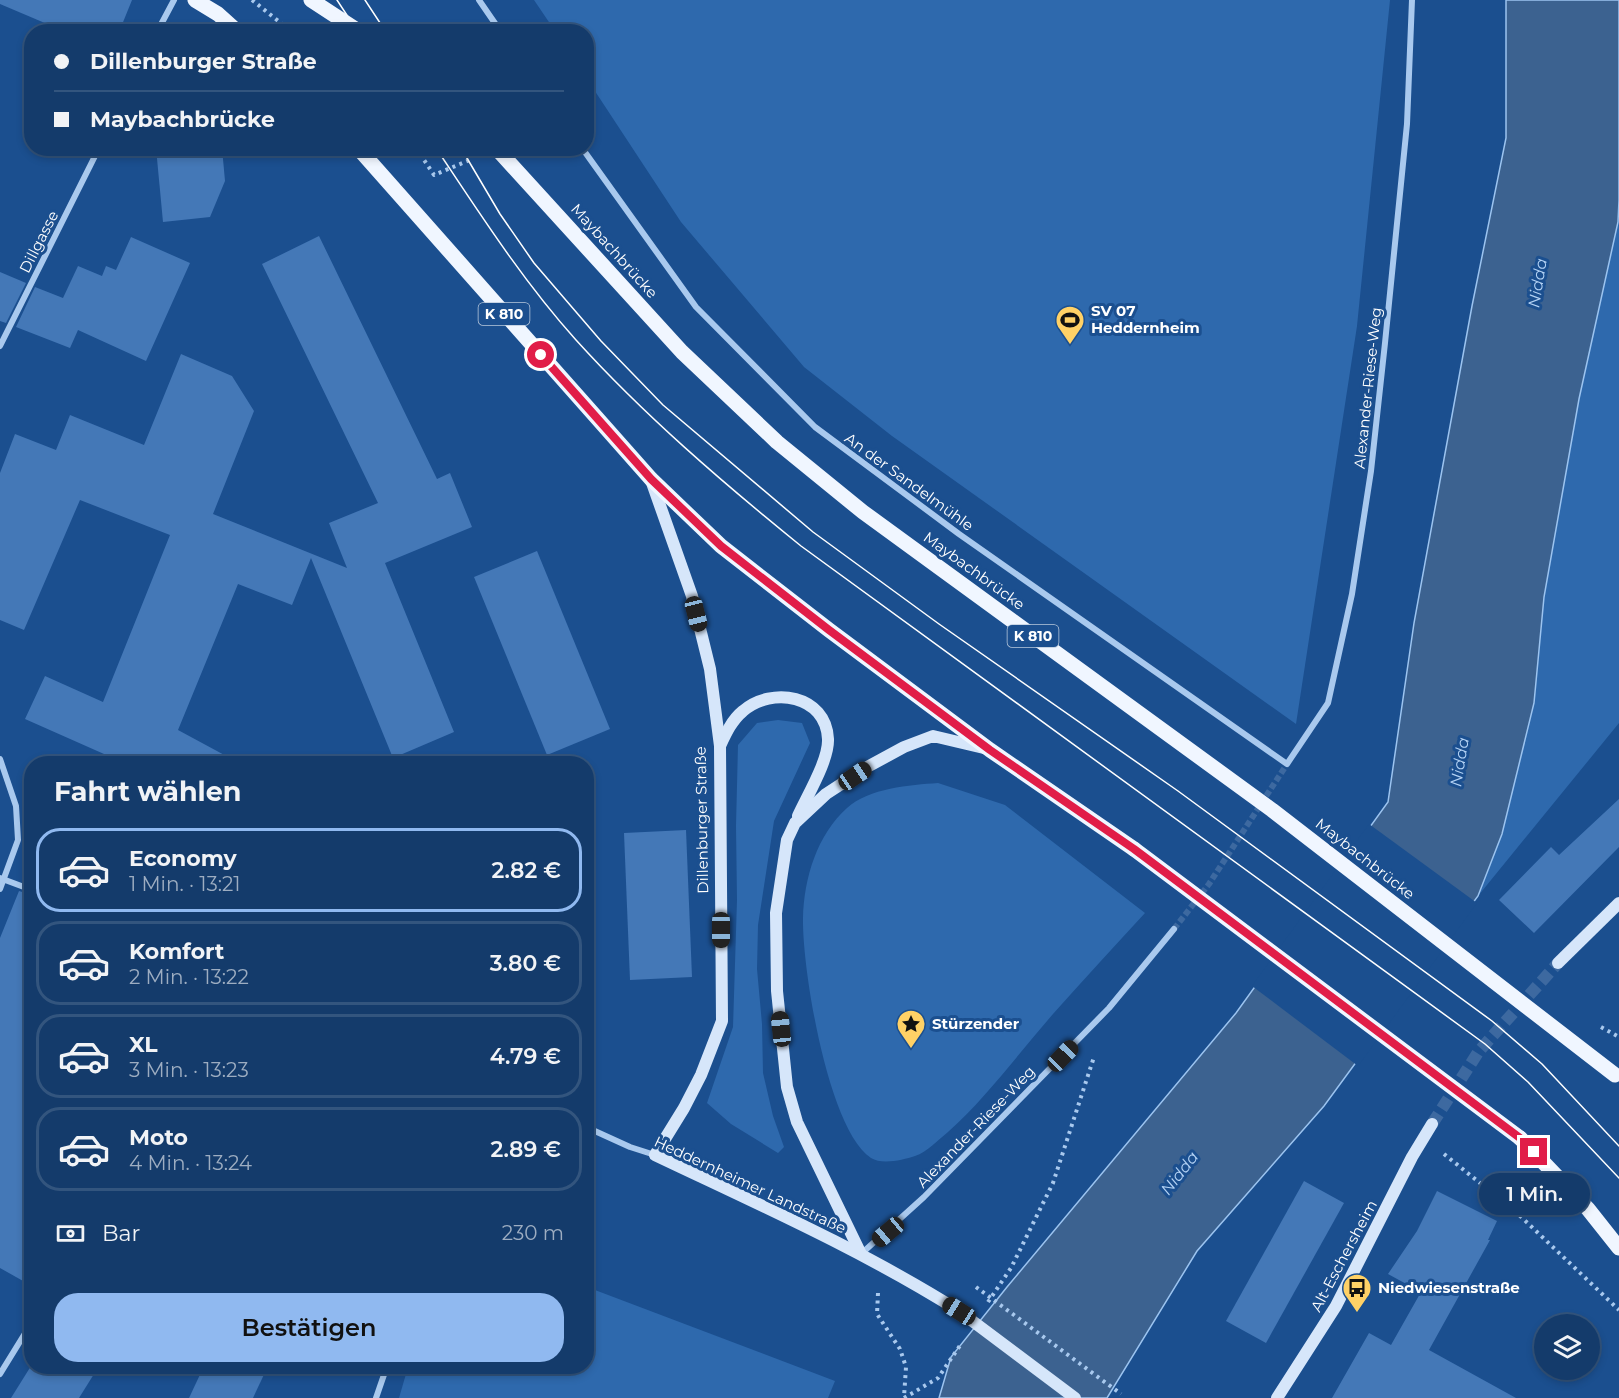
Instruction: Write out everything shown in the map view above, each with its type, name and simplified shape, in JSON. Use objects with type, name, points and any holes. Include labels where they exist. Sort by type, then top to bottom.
[{"type":"main road","points":[[195,0],[229,24]]},
{"type":"main road","points":[[311,0],[348,24]]},
{"type":"main road","name":"Dillenburger Straße","points":[[365,156],[651,479],[721,546],[990,750],[1134,849],[1520,1138],[1588,1209],[1619,1248]]},
{"type":"main road","name":"Maybachbrücke","points":[[503,156],[682,352],[777,442],[862,512],[1272,810],[1617,1078]]},
{"type":"street","points":[[161,24],[174,0]]},
{"type":"street","points":[[479,0],[496,24]]},
{"type":"street","name":"Alexander-Riese-Weg","points":[[1287,764],[1328,703],[1352,594],[1371,471],[1387,332],[1407,124],[1412,0]]},
{"type":"street","name":"Dillgasse","points":[[0,346],[95,156]]},
{"type":"street","name":"An der Sandelmühle","points":[[588,156],[696,307],[815,428],[959,534],[1287,764]]},
{"type":"street","name":"Dillenburger Straße","points":[[651,479],[692,596],[710,669],[720,746],[722,1021],[701,1075],[655,1155]]},
{"type":"street","points":[[720,746],[731,724],[743,710],[755,704],[769,698],[782,697],[796,698],[809,704],[825,724],[827,747],[825,758],[795,823]]},
{"type":"street","name":"Dillenburger Straße","points":[[861,1254],[797,1122],[787,1087],[777,991],[776,914],[787,840],[795,823],[826,794],[904,747],[933,736],[990,750]]},
{"type":"street","points":[[0,759],[16,806],[18,840],[0,889]]},
{"type":"street","points":[[2,879],[24,887]]},
{"type":"street","points":[[1558,963],[1619,903]]},
{"type":"street","name":"Alexander-Riese-Weg","points":[[861,1254],[924,1197],[1109,1008],[1173,929]]},
{"type":"street","name":"Alt-Eschersheim","points":[[1277,1398],[1336,1306],[1412,1157],[1432,1124]]},
{"type":"street","name":"Heddernheimer Landstraße","points":[[594,1131],[630,1147],[655,1155],[911,1280],[959,1311],[1075,1398]]},
{"type":"street","points":[[0,1374],[24,1335]]},
{"type":"street","points":[[376,1398],[384,1374]]},
{"type":"path","points":[[252,0],[282,24]]},
{"type":"path","points":[[421,156],[434,175],[476,157]]},
{"type":"path","points":[[984,1308],[1011,1268],[1053,1183],[1095,1053]]},
{"type":"path","points":[[1441,1152],[1516,1212],[1619,1310]]},
{"type":"path","points":[[976,1287],[1121,1394]]},
{"type":"path","points":[[878,1288],[877,1314],[900,1349],[906,1367],[904,1398]]},
{"type":"path","points":[[904,1398],[938,1378],[964,1338]]},
{"type":"shaded area","name":"SV 07 Heddernheim","points":[[534,0],[1390,0],[1357,326],[1296,724],[892,436],[804,367],[681,222],[594,90],[594,24],[550,24]]},
{"type":"shaded area","points":[[1619,200],[1619,723],[1478,896],[1502,834],[1534,703],[1544,597],[1579,399],[1618,222]]},
{"type":"shaded area","points":[[778,720],[802,723],[810,743],[774,821],[758,925],[757,969],[762,1024],[763,1073],[773,1116],[784,1147],[778,1153],[731,1124],[707,1103],[733,1027],[738,745],[757,723]]},
{"type":"shaded area","points":[[938,783],[1005,805],[1145,913],[962,1119],[928,1149],[919,1154],[910,1158],[881,1161],[871,1158],[856,1142],[842,1116],[830,1083],[820,1046],[807,973],[803,918],[806,888],[820,844],[847,808],[856,801],[878,792]]},
{"type":"shaded area","points":[[594,1290],[835,1381],[828,1398],[399,1398],[406,1374],[594,1374]]},
{"type":"water","name":"Nidda","points":[[1506,0],[1619,0],[1619,200],[1618,222],[1579,399],[1544,597],[1534,703],[1502,834],[1478,896],[1324,1106],[1197,1251],[1107,1398],[939,1398],[951,1357],[1236,1013],[1388,802],[1414,623],[1472,306],[1506,138]]},
{"type":"pier","points":[[1369,824],[1477,903],[1358,1066],[1252,986]]},
{"type":"building","points":[[0,0],[132,0],[122,24],[47,24],[0,4]]},
{"type":"building","points":[[157,156],[223,156],[225,181],[210,217],[163,222]]},
{"type":"building","points":[[319,236],[437,479],[450,473],[472,527],[385,563],[454,732],[398,756],[392,756],[311,558],[292,605],[238,584],[178,730],[226,756],[103,756],[104,754],[25,719],[45,676],[103,702],[170,535],[80,500],[24,630],[0,620],[0,473],[15,434],[56,450],[70,415],[144,445],[181,354],[232,376],[254,411],[213,514],[347,568],[329,523],[378,503],[262,264]]},
{"type":"building","points":[[131,237],[190,263],[146,361],[78,330],[70,348],[16,327],[35,287],[63,298],[78,266],[102,276],[106,266],[116,270]]},
{"type":"building","points":[[0,272],[26,283],[6,323],[0,321]]},
{"type":"building","points":[[537,551],[610,729],[547,755],[474,577]]},
{"type":"building","points":[[1619,799],[1619,847],[1534,933],[1499,900],[1551,847],[1559,855]]},
{"type":"building","points":[[686,830],[692,977],[630,980],[624,833]]},
{"type":"building","points":[[19,891],[24,893],[24,1075],[22,1079],[24,1080],[24,1282],[0,1268],[0,938]]},
{"type":"building","points":[[1304,1181],[1344,1203],[1266,1343],[1226,1321]]},
{"type":"building","points":[[1437,1191],[1497,1221],[1488,1240],[1490,1240],[1429,1350],[1516,1398],[1332,1398],[1369,1333],[1391,1345],[1421,1292],[1388,1274],[1417,1231]]},
{"type":"building","points":[[26,1374],[94,1374],[79,1398],[11,1398]]},
{"type":"building","points":[[200,1374],[264,1374],[253,1398],[189,1398]]},
{"type":"tunnel","points":[[1174,929],[1209,884],[1287,764]]},
{"type":"tunnel","points":[[1432,1124],[1479,1051],[1558,963]]},
{"type":"tram line","points":[[337,0],[353,24]]},
{"type":"tram line","points":[[365,0],[381,24]]},
{"type":"tram line","points":[[441,156],[503,247],[557,318],[629,395],[713,472],[801,546],[1485,1044],[1528,1082],[1619,1178]]},
{"type":"tram line","points":[[466,156],[500,214],[534,263],[601,341],[663,405],[813,532],[939,624],[1178,791],[1492,1021],[1542,1064],[1619,1146]]},
{"type":"place","name":"SV 07 Heddernheim","points":[[1070,346]]},
{"type":"place","name":"Stürzender","points":[[911,1050]]},
{"type":"place","name":"Niedwiesenstraße","points":[[1357,1314]]},
{"type":"route","points":[[541,355],[651,479],[721,546],[990,750],[1134,849],[1520,1138],[1534,1152]]}]
